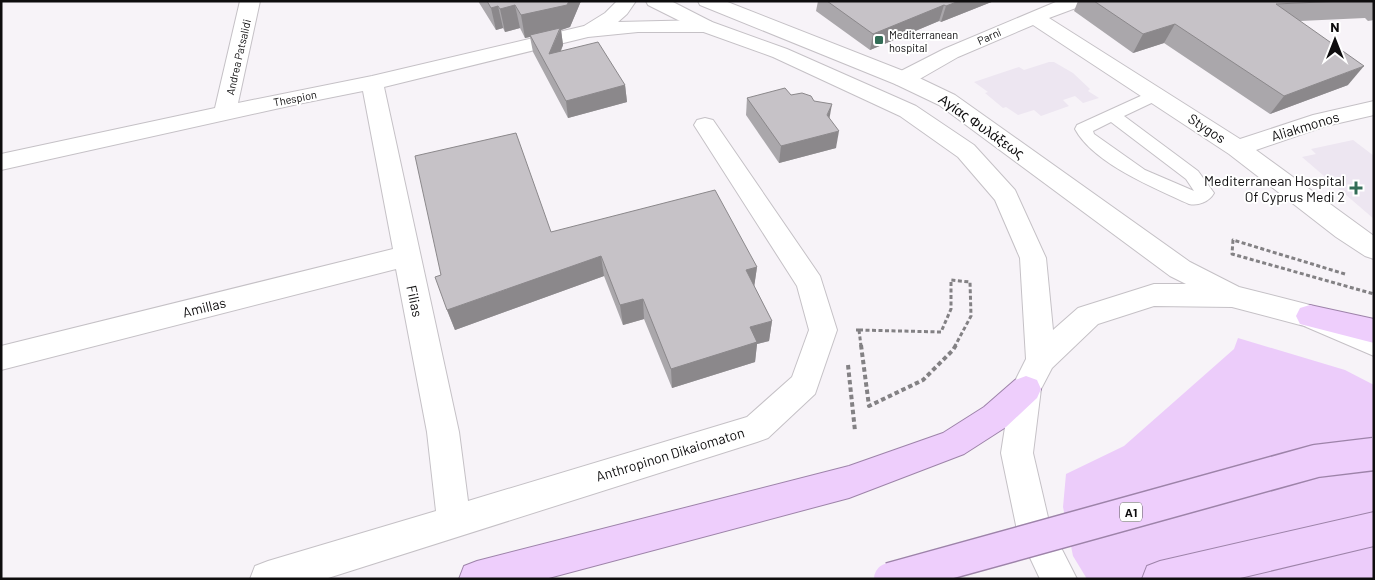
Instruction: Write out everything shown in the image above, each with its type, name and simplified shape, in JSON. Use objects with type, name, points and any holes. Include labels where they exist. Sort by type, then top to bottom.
[{"type":"highway","points":[[1310,316],[1374,331]]},
{"type":"highway","points":[[477,579],[849,482],[953,444],[995,417],[1026,389]]},
{"type":"highway","name":"A1","points":[[890,579],[1316,461],[1374,454]]},
{"type":"highway","points":[[1160,579],[1374,529]]},
{"type":"street","name":"Andrea Patsalidi","points":[[225,112],[250,1]]},
{"type":"street","name":"Thespion","points":[[588,31],[610,20],[623,8],[627,1]]},
{"type":"street","points":[[655,1],[705,26],[780,53],[908,111],[966,150],[1006,196],[1033,258],[1041,359]]},
{"type":"street","name":"Αγίας Φυλάξεως","points":[[707,1],[904,79],[947,100],[1180,269],[1232,296]]},
{"type":"street","name":"Parni","points":[[904,79],[951,53],[1034,17],[1077,1]]},
{"type":"street","name":"Stygos","points":[[1034,17],[1238,148],[1345,230],[1374,249]]},
{"type":"street","name":"Thespion","points":[[1,162],[225,112],[372,83],[588,31],[638,26],[705,26]]},
{"type":"street","name":"Filias","points":[[372,83],[442,432],[454,520]]},
{"type":"street","name":"Aliakmonos","points":[[1238,148],[1321,120],[1374,108]]},
{"type":"street","points":[[705,125],[810,284],[834,330]]},
{"type":"street","name":"Amillas","points":[[1,358],[406,256]]},
{"type":"street","points":[[1059,579],[1034,530],[1018,453],[1026,389],[1041,359],[1088,316],[1154,295],[1232,296],[1310,316],[1374,344]]},
{"type":"street","name":"Anthropinon Dikaiomaton","points":[[268,579],[757,428],[804,385],[834,330]]},
{"type":"lane","points":[[1113,116],[1192,175],[1205,193],[1196,199],[1139,174],[1088,138],[1083,129],[1156,94]]},
{"type":"path","points":[[1345,274],[1233,240],[1232,254],[1374,294]]},
{"type":"path","points":[[855,431],[834,330],[859,330],[941,332],[951,309],[952,280],[970,282],[971,316],[954,350],[923,380],[870,406],[859,330]]},
{"type":"shaded area","points":[[1054,62],[1073,73],[1090,89],[1088,91],[1099,98],[1083,103],[1075,96],[1063,100],[1069,106],[1041,116],[1034,110],[1018,115],[1006,107],[1003,108],[985,93],[988,92],[974,82],[1019,67],[1024,70]]},
{"type":"shaded area","name":"Mediterranean Hospital Of Cyprus Medi 2","points":[[1353,140],[1374,156],[1374,219],[1302,157],[1316,154],[1311,149]]},
{"type":"shaded area","points":[[1238,338],[1345,370],[1374,385],[1374,579],[1087,579],[1073,556],[1063,507],[1066,474],[1124,446],[1234,349]]},
{"type":"building","points":[[487,1],[569,1],[567,5],[521,15],[515,5],[500,9],[498,6],[491,8]]},
{"type":"building","points":[[827,1],[959,1],[944,5],[873,34]]},
{"type":"building","points":[[1094,1],[1344,1],[1276,4],[1364,66],[1284,96],[1175,24],[1143,34]]},
{"type":"building","points":[[560,28],[549,54],[598,42],[625,85],[566,101],[530,35]]},
{"type":"building","points":[[785,88],[791,95],[802,93],[811,96],[814,101],[832,104],[827,115],[839,131],[781,146],[747,98]]},
{"type":"building","points":[[516,133],[551,232],[715,190],[757,267],[746,270],[772,321],[750,327],[757,342],[671,369],[643,299],[620,305],[601,256],[447,310],[435,277],[441,275],[415,156]]},
{"type":"place","name":"Mediterranean hospital","points":[[879,40]]},
{"type":"place","name":"Mediterranean Hospital Of Cyprus Medi 2","points":[[1356,188]]}]
